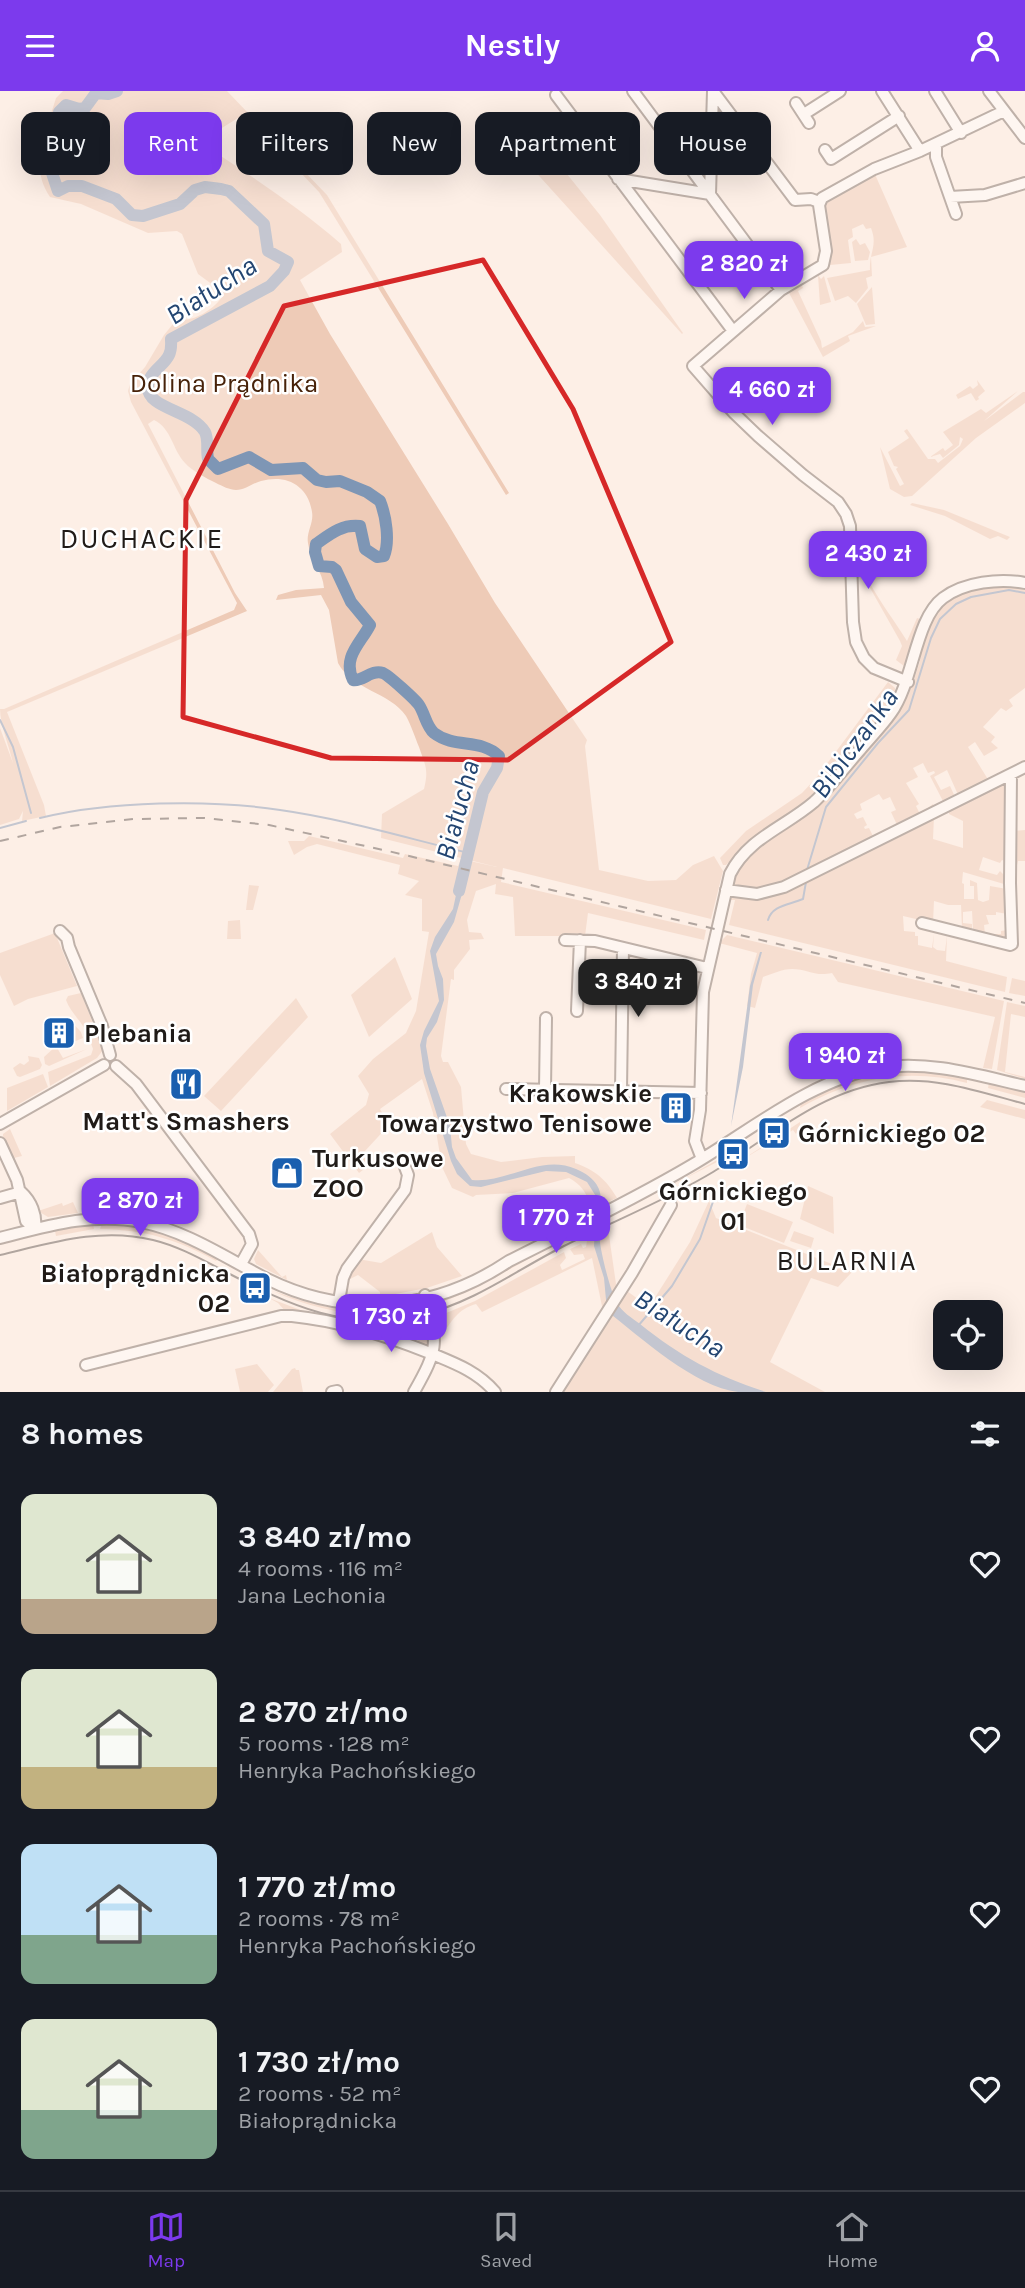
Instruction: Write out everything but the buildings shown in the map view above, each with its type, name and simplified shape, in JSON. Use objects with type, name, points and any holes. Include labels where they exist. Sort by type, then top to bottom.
[{"type":"street","points":[[633,91],[781,290]]},
{"type":"street","points":[[709,194],[713,91]]},
{"type":"street","points":[[713,91],[795,200],[811,199],[819,202]]},
{"type":"street","points":[[796,103],[806,119],[840,91]]},
{"type":"street","points":[[882,91],[920,151]]},
{"type":"street","points":[[935,91],[961,133]]},
{"type":"street","points":[[989,91],[1025,138]]},
{"type":"street","points":[[555,95],[733,331]]},
{"type":"street","points":[[819,202],[829,192],[874,169],[961,133],[1004,111]]},
{"type":"street","points":[[825,150],[831,159],[898,116]]},
{"type":"street","points":[[936,144],[936,157],[956,214]]},
{"type":"street","points":[[618,179],[709,194]]},
{"type":"street","points":[[950,197],[985,195],[1025,183]]},
{"type":"street","points":[[819,202],[826,251],[823,265],[781,290],[693,366],[758,436],[838,502],[850,526],[856,642],[864,658],[874,668],[908,682]]},
{"type":"street","points":[[702,1160],[695,1141],[701,1093],[703,992],[730,874],[743,853],[768,832],[802,811],[830,785],[892,712],[908,682],[924,625],[942,598],[978,584],[1013,580],[1025,583]]},
{"type":"street","points":[[726,890],[748,894],[766,893],[806,877],[1025,768]]},
{"type":"street","points":[[922,923],[1010,945],[1013,942],[1010,883],[1011,775]]},
{"type":"street","points":[[1012,930],[1024,933]]},
{"type":"street","points":[[60,931],[67,938],[105,1033],[110,1062],[135,1084],[249,1234],[252,1244],[241,1264]]},
{"type":"street","points":[[565,940],[594,941],[707,968]]},
{"type":"street","points":[[577,1011],[580,940]]},
{"type":"street","points":[[621,1090],[623,948]]},
{"type":"street","points":[[545,1089],[546,1018]]},
{"type":"street","points":[[0,1124],[110,1062]]},
{"type":"street","points":[[0,1238],[96,1218],[130,1220],[180,1234],[289,1288],[339,1301],[397,1305],[479,1280],[509,1261],[702,1160],[813,1090],[846,1076],[870,1069],[904,1065],[936,1066],[1025,1086]]},
{"type":"street","points":[[506,1089],[701,1093]]},
{"type":"street","points":[[0,1143],[21,1192],[26,1221],[35,1229]]},
{"type":"street","points":[[339,1301],[347,1269],[405,1190],[408,1175],[402,1159]]},
{"type":"street","points":[[0,1198],[21,1192]]},
{"type":"street","points":[[556,1392],[621,1291],[671,1205]]},
{"type":"street","points":[[414,1392],[433,1355],[435,1333],[425,1297]]},
{"type":"street","points":[[86,1365],[281,1317],[304,1317],[379,1333],[471,1371],[495,1392]]},
{"type":"highlighted area","points":[[483,260],[573,409],[671,642],[508,760],[331,758],[183,717],[186,500],[284,306]]},
{"type":"green space","name":"Dolina Prądnika","points":[[63,91],[227,91],[247,112],[236,112],[236,119],[222,128],[222,112],[124,112],[124,175],[222,175],[222,157],[236,166],[236,175],[249,175],[341,244],[342,252],[300,280],[330,334],[495,603],[587,740],[585,746],[599,870],[648,881],[676,880],[693,865],[714,856],[723,871],[711,919],[503,868],[501,882],[706,930],[704,940],[588,913],[585,936],[515,936],[513,897],[495,894],[496,884],[476,891],[467,920],[469,932],[481,933],[484,939],[469,940],[470,949],[454,970],[441,1056],[443,1062],[448,1062],[461,1087],[466,1144],[471,1154],[501,1162],[575,1156],[575,1163],[599,1176],[617,1198],[610,1201],[610,1214],[671,1183],[673,1185],[609,1217],[617,1291],[603,1311],[592,1258],[482,1312],[476,1304],[464,1309],[441,1336],[437,1319],[439,1316],[475,1301],[564,1252],[566,1258],[560,1265],[562,1270],[585,1259],[583,1254],[574,1255],[570,1249],[581,1244],[583,1248],[586,1247],[589,1227],[566,1239],[566,1236],[590,1225],[590,1210],[585,1192],[569,1178],[513,1193],[473,1197],[452,1188],[442,1167],[433,1113],[422,1079],[380,1109],[389,1125],[365,1151],[372,1163],[359,1173],[330,1134],[366,1105],[369,1094],[358,1076],[373,1059],[406,1033],[416,1011],[429,932],[422,931],[422,899],[405,895],[419,881],[398,874],[400,865],[317,844],[294,855],[288,841],[304,841],[309,836],[403,858],[405,854],[458,866],[461,859],[497,867],[381,838],[382,814],[424,789],[426,767],[406,716],[391,701],[352,679],[338,663],[329,610],[321,595],[276,600],[278,595],[296,590],[324,588],[308,543],[312,512],[301,488],[279,479],[261,481],[239,490],[223,487],[188,466],[160,424],[154,420],[148,424],[235,593],[247,611],[7,712],[46,816],[22,821],[23,811],[19,819],[0,825],[0,728],[13,763],[0,709],[234,610],[237,603],[131,402],[128,391],[130,384],[145,367],[177,319],[190,319],[202,314],[222,297],[217,288],[198,274],[182,234],[177,231],[148,233],[81,204],[50,197],[41,175],[110,175],[110,112],[52,112],[56,98]]},
{"type":"green space","points":[[874,172],[907,247],[871,257],[873,234],[871,228],[866,229],[863,224],[852,229],[853,237],[848,240],[851,263],[830,265],[824,205]]},
{"type":"green space","points":[[303,175],[308,175],[327,195],[509,493],[506,495],[319,192]]},
{"type":"green space","points":[[538,175],[568,175],[600,215],[682,334]]},
{"type":"green space","points":[[856,239],[860,245],[865,243],[870,252],[868,260],[855,261],[852,242]]},
{"type":"green space","points":[[871,257],[872,276],[866,278],[868,288],[856,303],[848,296],[835,301],[827,278],[870,270]]},
{"type":"green space","points":[[818,275],[821,279],[824,276],[831,302],[820,305]]},
{"type":"green space","points":[[801,283],[803,288],[798,291],[822,348],[853,332],[863,321],[865,327],[876,326],[848,336],[850,341],[823,357],[788,291]]},
{"type":"green space","points":[[872,287],[875,324],[866,325],[857,304]]},
{"type":"green space","points":[[977,380],[985,391],[979,399],[976,401],[971,393],[958,399],[956,395],[970,386],[973,389],[978,385]]},
{"type":"green space","points":[[1018,391],[984,421],[1023,392],[1025,403],[976,438],[912,496],[904,497],[890,489],[880,447],[900,486],[904,484],[896,469],[898,467],[894,466],[888,452],[909,438],[904,431],[907,429],[928,459],[935,459],[938,463],[960,446],[963,439],[960,437],[959,445],[943,458],[940,454],[930,457],[953,445],[943,432],[981,409],[986,413]]},
{"type":"green space","points":[[912,503],[944,510],[1010,537],[1007,540],[998,536],[990,539],[945,516],[910,505]]},
{"type":"green space","points":[[865,579],[907,641],[917,618],[920,619],[904,666],[896,660],[902,646],[900,641]]},
{"type":"green space","points":[[1003,585],[1025,586],[1025,688],[1009,700],[1013,706],[1006,711],[1001,708],[983,727],[995,737],[991,742],[998,748],[984,756],[975,742],[968,747],[989,781],[959,797],[947,770],[934,777],[941,790],[950,786],[956,799],[945,805],[930,776],[934,771],[928,773],[923,763],[913,768],[918,777],[906,783],[919,804],[916,806],[920,814],[933,804],[935,809],[898,827],[891,812],[896,810],[890,797],[883,800],[879,794],[860,804],[862,810],[854,814],[857,819],[863,817],[867,825],[865,829],[869,828],[875,840],[771,890],[735,885],[736,873],[750,853],[822,802],[896,716],[912,687],[928,623],[934,613],[948,600],[965,592]]},
{"type":"green space","points":[[888,682],[895,688],[895,696],[891,702],[893,703],[821,790],[792,813],[755,836],[723,865],[720,858],[746,831],[802,793],[817,777]]},
{"type":"green space","points":[[1005,781],[1009,784],[1007,862],[1002,860],[1000,863],[983,857],[979,870],[997,875],[1000,871],[1005,876],[1005,882],[1004,884],[963,872],[962,883],[964,899],[974,899],[974,886],[970,886],[970,880],[977,883],[978,900],[983,902],[989,900],[990,886],[1007,889],[1007,914],[996,912],[996,915],[986,915],[989,924],[984,925],[985,934],[1001,934],[1001,931],[1007,930],[1007,943],[976,935],[976,930],[973,930],[972,911],[963,912],[963,923],[972,924],[972,930],[962,929],[961,905],[934,901],[933,923],[903,916],[904,931],[915,932],[918,945],[932,948],[934,934],[933,947],[945,951],[947,936],[946,961],[1007,977],[1005,992],[729,925],[735,900],[729,900],[732,897],[752,896],[934,817],[933,839],[963,848],[963,821],[949,814],[949,809]]},
{"type":"green space","points":[[1025,830],[1025,861],[1018,861],[1017,865],[1014,831]]},
{"type":"green space","points":[[249,885],[259,886],[253,910],[246,910]]},
{"type":"green space","points":[[240,920],[241,939],[227,939],[228,921]]},
{"type":"green space","points":[[55,933],[77,986],[28,999],[14,1006],[0,975],[0,953]]},
{"type":"green space","points":[[727,935],[1004,1001],[992,1069],[983,1068],[995,1017],[838,982],[832,973],[792,969],[763,977],[755,1008],[747,1006],[757,953],[719,943]]},
{"type":"green space","points":[[395,957],[412,999],[369,1037],[351,995]]},
{"type":"green space","points":[[1012,978],[1025,981],[1025,996],[1009,993]]},
{"type":"green space","points":[[81,993],[97,1033],[88,1036],[66,1000],[68,996]]},
{"type":"green space","points":[[296,998],[308,1017],[221,1111],[204,1096]]},
{"type":"green space","points":[[1007,1002],[1025,1006],[1025,1017],[1011,1014],[1005,1072],[1025,1079],[997,1070]]},
{"type":"green space","points":[[68,1018],[83,1038],[71,1043],[62,1020]]},
{"type":"green space","points":[[98,1035],[103,1050],[97,1058],[50,1086],[48,1072],[91,1055],[93,1049],[89,1038]]},
{"type":"green space","points":[[56,1046],[63,1058],[87,1049],[49,1066],[45,1064],[44,1057]]},
{"type":"green space","points":[[28,1056],[39,1058],[42,1065],[40,1069],[17,1076],[13,1068],[29,1061]]},
{"type":"green space","points":[[919,1069],[967,1077],[967,1083],[923,1076],[881,1078],[840,1089],[800,1108],[801,1102],[843,1082]]},
{"type":"green space","points":[[43,1074],[48,1087],[7,1111],[7,1088]]},
{"type":"green space","points":[[989,1082],[1025,1089],[1025,1098],[988,1088]]},
{"type":"green space","points":[[987,1100],[1025,1110],[1025,1119],[980,1107]]},
{"type":"green space","points":[[800,1122],[796,1134],[793,1130],[780,1138],[782,1143],[772,1149],[768,1144],[737,1163]]},
{"type":"green space","points":[[10,1129],[22,1156],[14,1158],[3,1137]]},
{"type":"green space","points":[[717,1160],[719,1161],[683,1179]]},
{"type":"green space","points":[[808,1186],[833,1197],[834,1234],[800,1219]]},
{"type":"green space","points":[[709,1201],[716,1218],[852,1272],[838,1287],[811,1278],[770,1362],[825,1392],[562,1392],[627,1291],[649,1307],[690,1242]]},
{"type":"green space","points":[[73,1202],[78,1213],[48,1217],[38,1211],[62,1203],[63,1206]]},
{"type":"green space","points":[[747,1204],[793,1222],[784,1243],[739,1225]]},
{"type":"green space","points":[[102,1223],[134,1226],[163,1233],[218,1258],[216,1261],[160,1237],[132,1231],[100,1229]]},
{"type":"green space","points":[[93,1224],[94,1229],[56,1236],[55,1231],[75,1225]]},
{"type":"green space","points":[[794,1231],[814,1238],[811,1248],[790,1241]]},
{"type":"green space","points":[[432,1232],[437,1247],[462,1276],[427,1288],[380,1297],[380,1292],[358,1275],[348,1280],[358,1259],[381,1263]]},
{"type":"green space","points":[[552,1243],[557,1243],[474,1289],[433,1306],[438,1299]]},
{"type":"green space","points":[[258,1250],[282,1277],[286,1275],[287,1280],[256,1264],[254,1259]]},
{"type":"green space","points":[[273,1291],[336,1309],[409,1311],[374,1314],[340,1311],[306,1304]]},
{"type":"green space","points":[[269,1298],[303,1311],[340,1320],[411,1320],[365,1326],[286,1312]]},
{"type":"green space","points":[[427,1320],[430,1330],[429,1346],[419,1345],[414,1323]]},
{"type":"green space","points":[[412,1323],[414,1343],[370,1327]]},
{"type":"green space","points":[[257,1364],[274,1385],[268,1392],[240,1392],[235,1369]]},
{"type":"green space","points":[[292,1369],[299,1370],[303,1392],[273,1392]]},
{"type":"water","points":[[460,876],[467,876],[454,922],[436,954],[443,979],[444,1000],[426,1046],[430,1069],[450,1126],[456,1158],[472,1180],[498,1178],[550,1165],[563,1165],[588,1176],[600,1191],[601,1247],[609,1283],[619,1306],[627,1315],[685,1356],[715,1372],[766,1392],[738,1392],[704,1381],[652,1347],[607,1311],[604,1278],[594,1246],[597,1198],[587,1182],[566,1172],[546,1171],[481,1187],[470,1186],[457,1174],[424,1073],[420,1045],[439,1001],[430,951],[435,937],[453,909]]},
{"type":"water","points":[[760,952],[743,1067],[731,1126],[750,986]]},
{"type":"pier","points":[[605,1203],[603,1233],[591,1240],[593,1210]]},
{"type":"waterway","name":"Białucha","points":[[117,91],[108,94],[96,93],[85,108],[66,105],[59,112],[61,128],[53,144],[51,170],[58,191],[68,186],[82,186],[116,199],[132,215],[143,216],[180,204],[195,190],[205,187],[229,191],[264,224],[268,251],[288,262],[284,271],[270,286],[171,339],[169,355],[149,381],[149,394],[162,405],[199,425],[206,435],[208,459],[218,469],[249,457],[271,470],[303,468],[317,480],[340,481],[367,492],[380,501],[386,529],[384,556],[377,557],[365,549],[360,526],[342,528],[331,533],[316,544],[315,552],[319,566],[336,570],[351,602],[370,625],[351,657],[350,672],[353,680],[383,673],[417,702],[434,733],[450,741],[484,747],[499,756],[497,768],[483,792],[459,891]]},
{"type":"waterway","name":"Bibiczanka","points":[[807,870],[826,807],[909,710],[931,638],[940,619],[956,604],[971,597],[1009,590],[1025,593]]},
{"type":"waterway","points":[[0,720],[13,747],[31,813]]},
{"type":"waterway","points":[[40,818],[97,808],[159,803],[252,806],[328,818],[469,853]]},
{"type":"waterway","points":[[0,828],[26,821]]},
{"type":"waterway","name":"Bibiczanka","points":[[768,920],[777,908],[803,899],[806,882]]},
{"type":"waterway","name":"Bibiczanka","points":[[638,1326],[672,1286],[700,1239],[715,1196]]},
{"type":"tram line","points":[[0,1255],[76,1238],[133,1236],[180,1249],[273,1295],[320,1313],[370,1320],[396,1319],[424,1314],[461,1302],[564,1246],[695,1182],[818,1105],[864,1087],[889,1082],[924,1081],[958,1086],[1025,1104]]},
{"type":"railway","points":[[0,841],[60,827],[134,819],[204,818],[269,825],[1025,1003]]},
{"type":"place","name":"Plebania","points":[[59,1033]]},
{"type":"place","name":"Matt's Smashers","points":[[186,1084]]},
{"type":"place","name":"Krakowskie Towarzystwo Tenisowe","points":[[676,1108]]},
{"type":"place","name":"Górnickiego 02","points":[[774,1133]]},
{"type":"place","name":"Górnickiego 01","points":[[733,1154]]},
{"type":"place","name":"Turkusowe ZOO","points":[[287,1173]]},
{"type":"place","name":"Białoprądnicka 02","points":[[255,1288]]},
{"type":"district","name":"DUCHACKIE","points":[[142,538]]},
{"type":"district","name":"BULARNIA","points":[[847,1260]]}]
